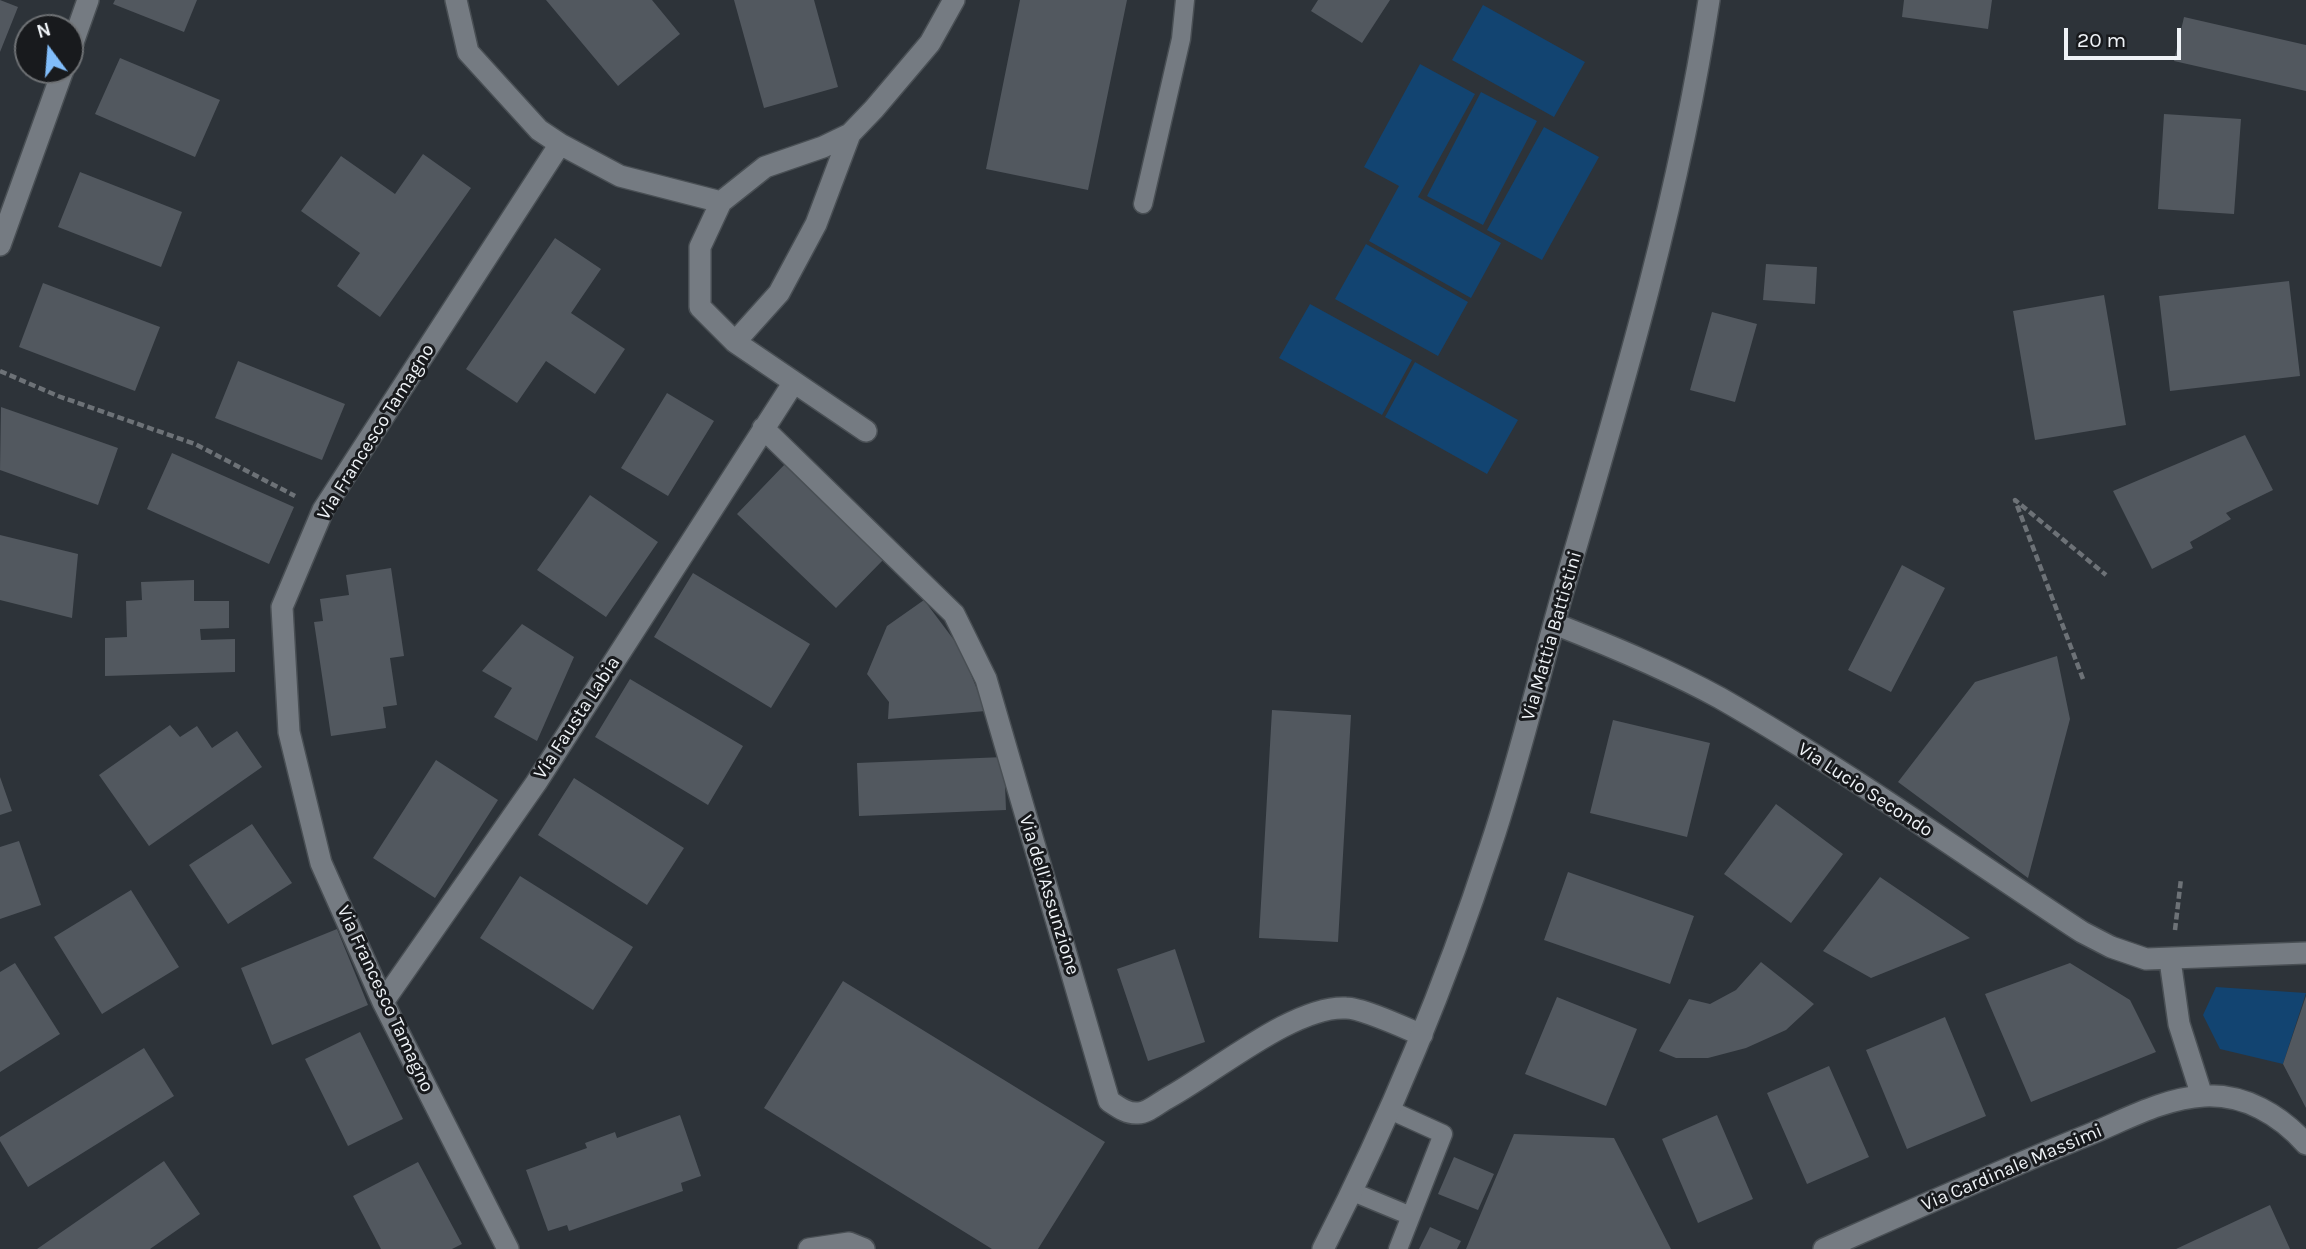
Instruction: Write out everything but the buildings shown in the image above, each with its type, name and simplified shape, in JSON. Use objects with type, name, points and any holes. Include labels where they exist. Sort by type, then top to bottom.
[{"type":"street","points":[[456,0],[468,52],[539,130],[620,176],[720,202]]},
{"type":"street","points":[[866,431],[736,342],[700,307],[700,247],[720,202],[765,167],[850,134],[930,43],[954,0]]},
{"type":"street","name":"Via Mattia Battistini","points":[[1323,1249],[1353,1192],[1422,1035],[1491,847],[1640,322],[1683,152],[1709,0]]},
{"type":"street","points":[[0,245],[58,84]]},
{"type":"street","points":[[736,342],[779,293],[816,224],[850,134]]},
{"type":"street","name":"Via Francesco Tamagno","points":[[508,1249],[383,1002],[321,863],[289,732],[282,607],[323,510],[560,144]]},
{"type":"street","name":"Via Fausta Labia","points":[[383,1002],[536,783],[794,382]]},
{"type":"street","name":"Via dell'Assunzione","points":[[763,428],[954,614],[986,679],[1109,1101],[1123,1110],[1140,1114],[1248,1047],[1298,1019],[1324,1009],[1348,1007],[1422,1035]]},
{"type":"street","name":"Via Lucio Secondo","points":[[1555,624],[1622,651],[1718,697],[1817,757],[2096,940],[2146,959],[2306,953]]},
{"type":"street","points":[[2170,960],[2179,1024],[2202,1096]]},
{"type":"street","name":"Via Cardinale Massimi","points":[[1824,1249],[2017,1164],[2174,1101],[2202,1096],[2229,1098],[2266,1110],[2306,1144]]},
{"type":"street","points":[[809,1249],[849,1242],[864,1249]]},
{"type":"lane","points":[[1143,204],[1181,39],[1185,0]]},
{"type":"lane","points":[[1390,1110],[1443,1134],[1398,1249]]},
{"type":"lane","points":[[1353,1192],[1411,1216]]},
{"type":"path","points":[[0,371],[58,396],[195,444],[323,510]]},
{"type":"path","points":[[2083,680],[2015,500],[2106,575]]},
{"type":"path","points":[[2170,960],[2181,879]]},
{"type":"shaded area","points":[[1483,5],[1585,62],[1554,117],[1452,60]]},
{"type":"shaded area","points":[[1420,64],[1475,94],[1418,197],[1501,243],[1471,298],[1369,241],[1399,186],[1364,167]]},
{"type":"shaded area","points":[[1481,92],[1537,121],[1483,225],[1427,196]]},
{"type":"shaded area","points":[[1544,127],[1599,157],[1542,260],[1487,230]]},
{"type":"shaded area","points":[[1366,244],[1468,302],[1438,356],[1335,299]]},
{"type":"shaded area","points":[[1310,304],[1412,360],[1382,415],[1279,358]]},
{"type":"shaded area","points":[[1415,362],[1518,420],[1487,474],[1385,417]]},
{"type":"shaded area","points":[[2216,987],[2306,993],[2283,1064],[2220,1049],[2203,1015]]}]
